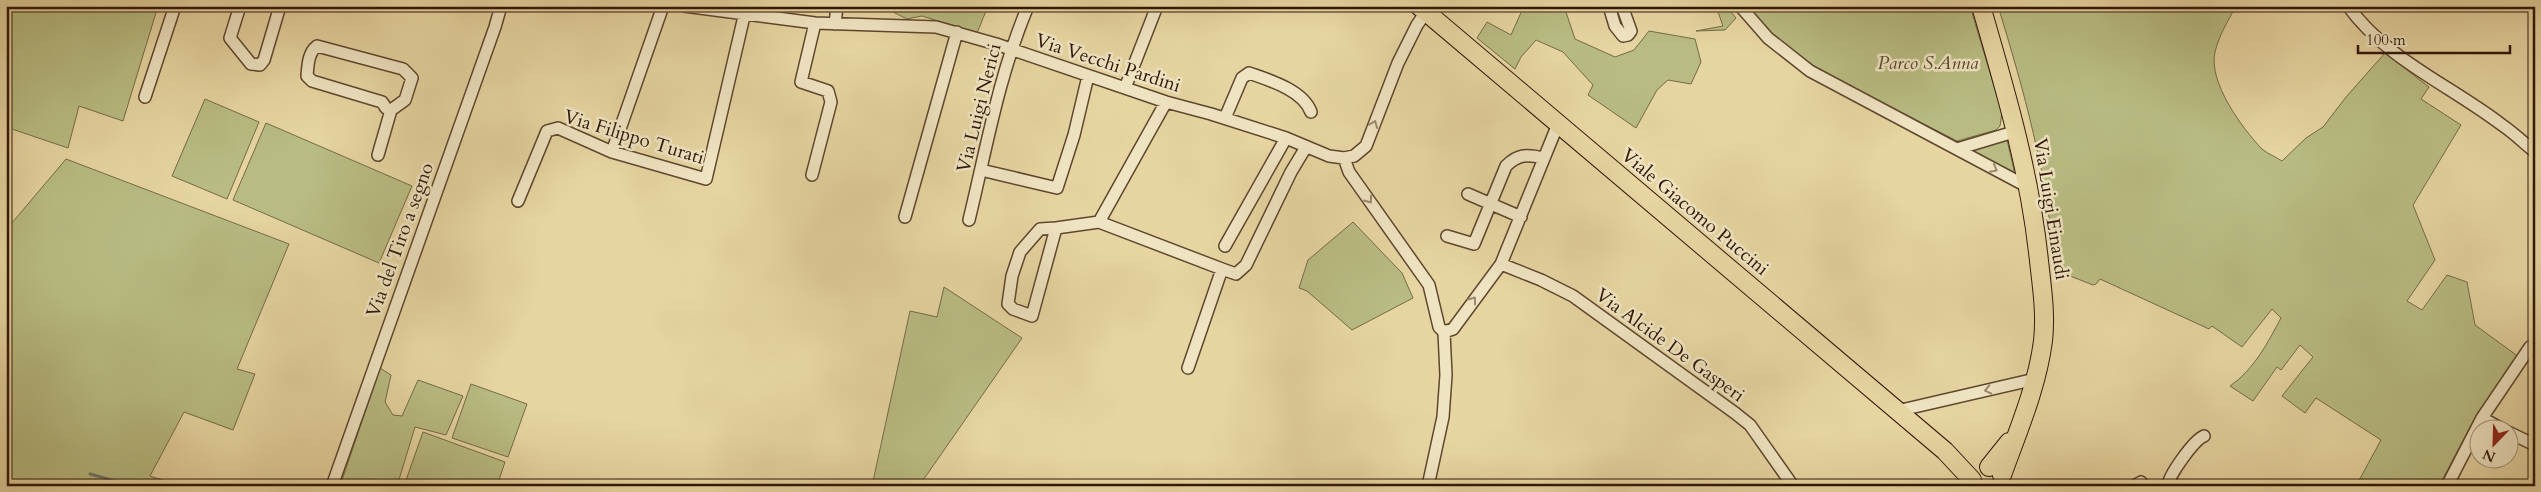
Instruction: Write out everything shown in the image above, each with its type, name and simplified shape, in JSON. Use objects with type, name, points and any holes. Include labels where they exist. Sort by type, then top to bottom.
[{"type":"main road","name":"Via Luigi Einaudi","points":[[1981,6],[2017,131],[2030,188],[2044,312],[2043,340],[2036,379],[2021,420],[1991,479]]},
{"type":"main road","name":"Viale Giacomo Puccini","points":[[1422,9],[1945,451],[1991,479]]},
{"type":"street","points":[[145,97],[175,6]]},
{"type":"street","points":[[240,6],[230,38],[252,64],[260,65],[264,60],[280,6]]},
{"type":"street","name":"Via del Tiro a segno","points":[[332,486],[495,27],[500,6]]},
{"type":"street","points":[[612,152],[663,6]]},
{"type":"street","name":"Via Vecchi Pardini","points":[[684,6],[745,12],[815,23],[922,26],[957,32],[1166,102],[1225,118],[1286,138],[1329,156],[1344,158]]},
{"type":"street","points":[[835,24],[837,6]]},
{"type":"street","name":"Via Luigi Nerici","points":[[968,220],[996,99],[1010,49],[1028,6]]},
{"type":"street","points":[[1125,88],[1157,6]]},
{"type":"street","points":[[1609,6],[1616,26],[1623,36],[1628,35],[1630,31],[1622,6]]},
{"type":"street","points":[[1740,6],[1756,27],[1800,64],[2030,188]]},
{"type":"street","points":[[2348,6],[2361,24],[2398,56],[2502,124],[2535,152]]},
{"type":"street","points":[[1422,9],[1417,25],[1398,63],[1366,146],[1354,156],[1344,158],[1349,172],[1429,285],[1439,327],[1444,332],[1446,375],[1443,417],[1428,486]]},
{"type":"street","name":"Via Filippo Turati","points":[[518,201],[547,131],[558,128],[612,152],[706,179],[745,12]]},
{"type":"street","points":[[812,175],[831,102],[828,91],[801,82],[815,23]]},
{"type":"street","points":[[905,216],[957,32]]},
{"type":"street","points":[[378,155],[391,110],[405,100],[412,78],[410,74],[403,69],[317,46],[314,48],[309,56],[307,76],[312,81],[382,102],[386,108],[391,110]]},
{"type":"street","points":[[1225,118],[1242,78],[1249,73],[1296,94],[1305,100],[1311,112]]},
{"type":"street","points":[[981,170],[1057,188],[1074,134],[1088,76]]},
{"type":"street","points":[[1099,222],[1166,102]]},
{"type":"street","points":[[1444,332],[1453,329],[1501,264],[1558,124]]},
{"type":"street","points":[[1957,149],[2017,131]]},
{"type":"street","points":[[1225,246],[1286,138]]},
{"type":"street","points":[[1056,228],[1032,316],[1013,309],[1008,304],[1012,276],[1020,252],[1040,229],[1099,222],[1236,274],[1246,265],[1291,172],[1306,146]]},
{"type":"street","points":[[1447,236],[1474,244],[1506,166],[1524,154],[1544,158]]},
{"type":"street","points":[[1468,194],[1521,217]]},
{"type":"street","name":"Via Alcide De Gasperi","points":[[1501,264],[1574,296],[1735,413],[1750,425],[1793,486]]},
{"type":"street","points":[[1188,368],[1222,268]]},
{"type":"street","points":[[2447,486],[2482,418],[2530,348]]},
{"type":"street","points":[[1897,411],[2036,379]]},
{"type":"street","points":[[2482,418],[2486,420]]},
{"type":"street","points":[[2168,486],[2169,477],[2195,442],[2204,436]]},
{"type":"street","points":[[2518,437],[2535,445]]},
{"type":"green space","points":[[6,6],[158,6],[123,121],[79,106],[68,148],[6,127]]},
{"type":"green space","points":[[895,6],[988,6],[977,33],[922,16],[907,19],[893,12]]},
{"type":"green space","points":[[1524,6],[1564,6],[1575,39],[1615,57],[1634,50],[1649,31],[1695,39],[1701,62],[1691,84],[1668,80],[1657,90],[1636,128],[1588,95],[1593,85],[1563,52],[1536,40],[1521,57],[1515,69],[1477,38],[1487,22],[1511,35]]},
{"type":"green space","points":[[1716,6],[1726,6],[1736,18],[1725,30],[1696,31],[1723,26]]},
{"type":"green space","name":"Parco S.Anna","points":[[1746,6],[1970,6],[2002,113],[2000,126],[1996,130],[1957,141],[1811,66],[1767,33]]},
{"type":"green space","points":[[1998,6],[2236,6],[2221,34],[2215,52],[2214,64],[2217,77],[2228,104],[2245,129],[2262,149],[2282,161],[2306,138],[2323,127],[2346,97],[2385,53],[2429,87],[2421,99],[2461,125],[2413,205],[2435,260],[2407,301],[2422,310],[2447,275],[2467,282],[2475,325],[2519,357],[2474,420],[2468,420],[2468,431],[2439,486],[2356,486],[2381,440],[2316,398],[2305,413],[2282,396],[2313,357],[2300,345],[2281,370],[2277,367],[2253,401],[2230,386],[2253,364],[2281,318],[2272,309],[2242,347],[2212,326],[2209,329],[2100,279],[2093,285],[2060,272],[2054,266],[2046,199],[2034,134]]},
{"type":"green space","points":[[205,99],[259,122],[227,199],[172,176]]},
{"type":"green space","points":[[266,123],[412,186],[379,263],[233,200]]},
{"type":"green space","points":[[2007,140],[2013,172],[1972,151]]},
{"type":"green space","points":[[66,159],[289,244],[237,369],[255,374],[233,430],[184,412],[150,476],[180,486],[6,486],[6,230]]},
{"type":"green space","points":[[1353,222],[1402,273],[1413,298],[1352,330],[1307,291],[1299,288],[1308,260]]},
{"type":"green space","points":[[944,287],[1022,338],[919,486],[872,486],[910,311],[937,317]]},
{"type":"green space","points":[[380,368],[391,375],[385,402],[393,415],[402,416],[418,380],[463,396],[446,435],[415,427],[398,483],[404,486],[340,486]]},
{"type":"green space","points":[[471,384],[527,404],[508,457],[452,438]]},
{"type":"green space","points":[[423,432],[505,462],[497,486],[414,486],[405,483]]},
{"type":"waterway","points":[[90,474],[133,486]]}]
